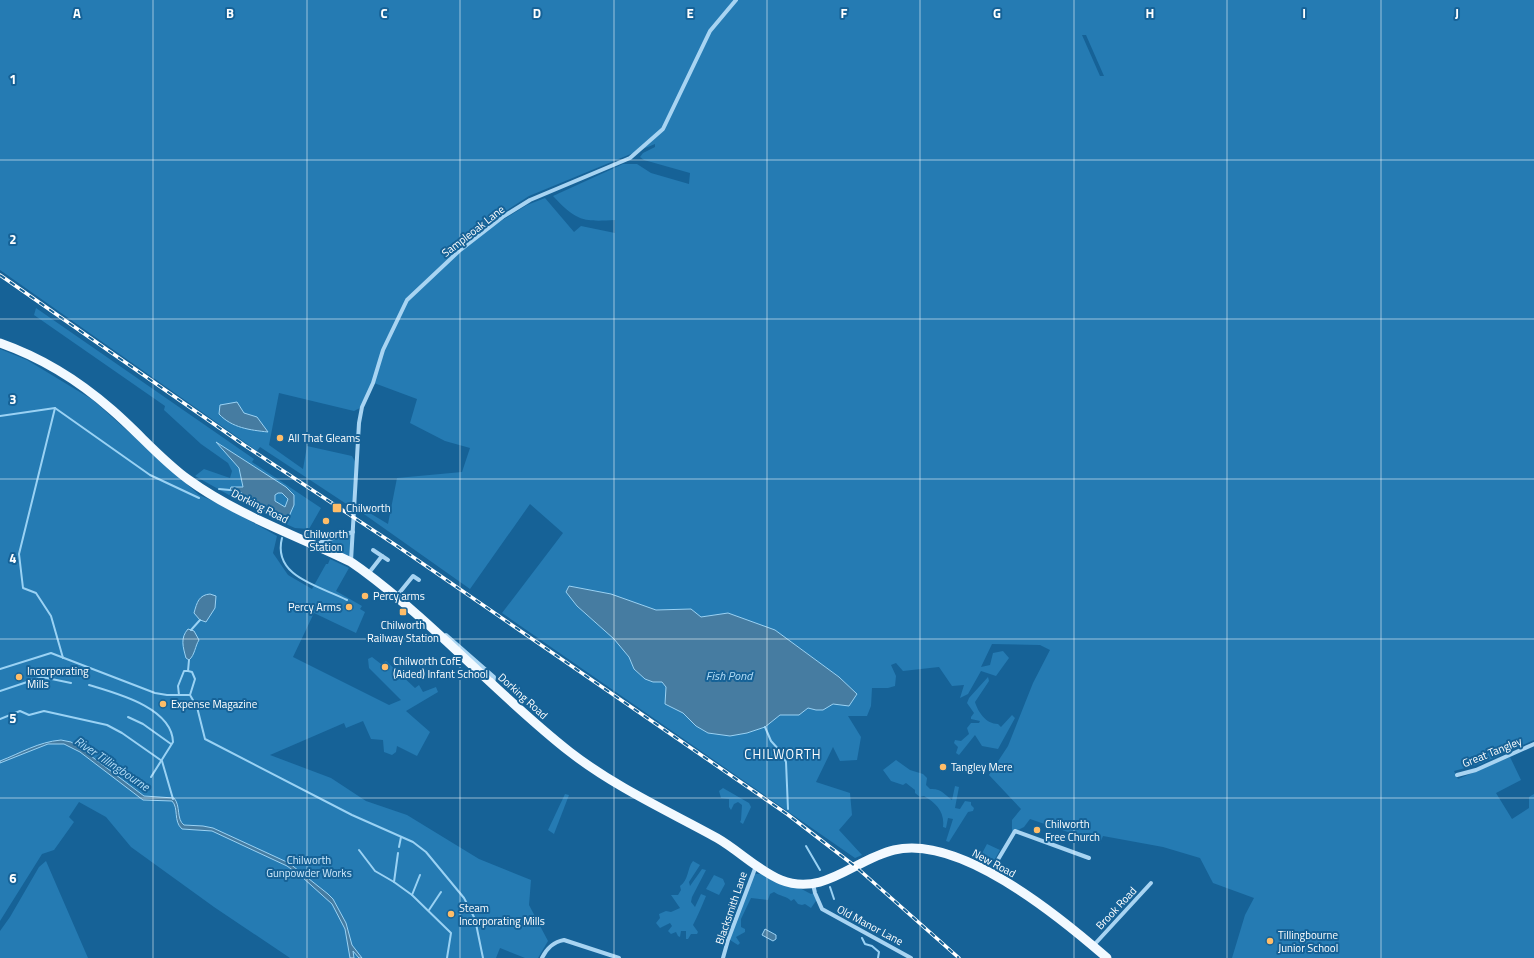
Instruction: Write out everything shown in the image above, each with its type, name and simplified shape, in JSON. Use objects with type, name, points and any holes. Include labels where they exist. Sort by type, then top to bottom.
[{"type":"main road","name":"Dorking Road","points":[[0,342],[50,366],[92,394],[112,410],[183,476],[199,487],[261,520],[351,562],[368,574],[464,654],[493,684],[539,726],[592,768],[725,843],[782,880],[798,884],[813,884],[831,879],[852,869]]},
{"type":"main road","name":"New Road","points":[[852,869],[876,856],[893,850],[919,847],[950,854],[1024,893],[1107,958]]},
{"type":"street","name":"Sampleoak Lane","points":[[351,562],[359,423],[362,407],[373,383],[383,350],[407,300],[459,251],[504,216],[530,200],[630,158],[663,129],[710,31],[736,0]]},
{"type":"street","points":[[318,547],[320,542],[353,532]]},
{"type":"street","points":[[373,550],[388,560]]},
{"type":"street","points":[[368,574],[382,556]]},
{"type":"street","points":[[396,597],[412,575],[419,580]]},
{"type":"street","points":[[443,632],[464,654]]},
{"type":"street","name":"Great Tangley","points":[[1457,775],[1476,770],[1534,744]]},
{"type":"street","points":[[990,874],[1015,831],[1089,858]]},
{"type":"street","name":"Blacksmith Lane","points":[[723,958],[749,881],[757,865]]},
{"type":"street","name":"Brook Road","points":[[1093,946],[1151,883]]},
{"type":"street","name":"Old Manor Lane","points":[[813,884],[822,909],[911,958]]},
{"type":"street","points":[[542,958],[550,946],[556,942],[564,940],[619,958]]},
{"type":"green space","points":[[0,0],[1534,0],[1534,740],[1480,764],[1454,771],[1458,779],[1510,757],[1521,780],[1496,793],[1512,819],[1529,808],[1529,797],[1534,794],[1534,958],[1232,958],[1245,915],[1254,898],[1213,883],[1200,858],[1163,847],[1103,836],[1100,843],[1030,819],[1024,827],[1012,833],[1012,820],[1021,809],[989,775],[1008,746],[1033,683],[1050,650],[1040,645],[992,644],[981,667],[990,665],[993,653],[1003,651],[1009,658],[996,676],[981,671],[968,694],[960,698],[964,685],[952,686],[939,667],[903,671],[896,663],[891,665],[896,676],[895,686],[888,688],[872,688],[871,706],[867,716],[848,716],[861,737],[857,760],[840,761],[833,747],[816,782],[850,793],[852,815],[839,830],[862,855],[855,858],[502,613],[563,533],[530,504],[470,589],[361,512],[358,506],[388,524],[397,478],[462,472],[470,448],[445,441],[410,423],[417,399],[374,383],[362,407],[354,411],[279,393],[269,445],[303,469],[307,446],[352,456],[357,465],[355,508],[348,505],[260,447],[257,451],[0,270]],"holes":[[[1082,35],[1086,35],[1104,76],[1100,76]],[[655,144],[655,147],[643,153],[640,157],[644,160],[690,173],[689,184],[651,173],[637,164],[623,164],[553,196],[568,211],[581,218],[595,221],[615,220],[615,233],[581,226],[574,232],[545,198],[527,205],[496,224],[495,218],[529,196]],[[569,586],[611,594],[656,610],[691,609],[701,617],[728,613],[775,630],[839,677],[857,694],[849,706],[834,704],[819,710],[808,708],[799,715],[780,715],[765,727],[730,736],[708,733],[696,726],[683,713],[665,704],[666,687],[662,682],[653,682],[645,679],[634,669],[629,657],[614,639],[577,606]]]},
{"type":"green space","points":[[36,308],[254,459],[252,462],[321,508],[309,529],[295,528],[272,518],[272,490],[231,487],[230,490],[242,493],[246,503],[245,504],[195,476],[204,469],[230,478],[232,471],[228,463],[201,444],[164,410],[165,406],[34,315]]},
{"type":"green space","name":"Chilworth Gunpowder Works","points":[[0,349],[27,360],[93,400],[199,495],[220,504],[277,536],[273,553],[288,575],[312,589],[330,559],[349,568],[336,591],[362,606],[360,609],[365,612],[356,633],[314,613],[293,657],[389,705],[401,700],[369,668],[368,659],[372,657],[381,664],[386,661],[415,688],[419,685],[423,692],[436,687],[438,692],[406,711],[430,732],[417,756],[397,746],[396,752],[392,755],[384,752],[383,740],[371,739],[363,721],[346,728],[344,723],[270,755],[331,778],[366,801],[407,815],[479,859],[531,880],[529,905],[548,941],[538,958],[525,958],[500,948],[496,958],[290,958],[214,907],[131,847],[106,817],[79,802],[69,817],[74,822],[54,850],[42,854],[0,921]]},
{"type":"green space","points":[[353,532],[351,562],[320,543]]},
{"type":"green space","points":[[988,677],[989,681],[975,702],[978,710],[986,720],[998,724],[1001,727],[1012,715],[1015,718],[998,749],[982,746],[975,735],[959,755],[956,753],[958,747],[954,743],[955,740],[961,741],[969,734],[967,728],[971,723],[979,723],[980,721],[971,719],[974,713],[967,703],[969,698]]},
{"type":"green space","points":[[896,760],[910,770],[923,774],[927,778],[926,785],[930,789],[940,790],[952,800],[955,786],[959,787],[955,808],[960,809],[965,801],[971,802],[971,805],[974,808],[973,811],[968,812],[949,842],[946,841],[953,819],[948,818],[946,828],[943,827],[943,817],[936,805],[924,796],[920,797],[915,793],[915,790],[906,783],[903,785],[891,781],[883,770]]},
{"type":"green space","points":[[723,788],[749,803],[751,807],[743,824],[740,822],[742,805],[738,802],[734,804],[731,810],[729,807],[729,799],[721,798],[719,791]]},
{"type":"green space","points":[[565,794],[569,795],[554,834],[548,830]]},
{"type":"green space","points":[[987,844],[1000,850],[991,866],[979,859]]},
{"type":"green space","points":[[46,861],[88,958],[0,958],[0,931],[10,917],[39,867]]},
{"type":"green space","points":[[693,861],[700,865],[689,882],[690,886],[702,869],[706,870],[692,897],[691,902],[695,907],[701,894],[706,896],[693,925],[698,932],[697,934],[691,934],[688,939],[686,939],[686,931],[681,931],[680,937],[676,932],[671,934],[668,931],[672,926],[670,923],[660,928],[656,923],[660,918],[659,914],[666,911],[671,912],[680,908],[671,895],[678,895],[681,890],[680,886],[685,881]]},
{"type":"green space","points":[[754,874],[764,874],[789,887],[792,884],[811,894],[814,893],[818,898],[811,908],[805,904],[798,904],[794,899],[791,901],[774,892],[770,894],[768,900],[751,898],[741,919],[741,927],[745,929],[745,932],[736,937],[740,943],[738,945],[730,940],[731,927],[747,884],[750,883]]},
{"type":"green space","points":[[714,875],[723,879],[725,884],[719,895],[706,889]]},
{"type":"water","points":[[237,402],[244,413],[257,417],[268,432],[242,428],[224,419],[219,414],[220,405]]},
{"type":"water","points":[[216,442],[286,487],[294,495],[294,505],[287,521],[246,503],[242,493],[230,490],[231,487],[243,487],[239,468]],"holes":[[[282,493],[288,499],[285,507],[275,501],[275,495]]]},
{"type":"water","name":"Fish Pond","points":[[569,586],[611,594],[656,610],[691,609],[701,617],[728,613],[775,630],[839,677],[857,694],[849,706],[833,704],[823,710],[808,708],[799,715],[780,715],[765,727],[747,733],[730,736],[708,733],[696,726],[683,713],[665,704],[666,687],[662,682],[653,682],[645,679],[634,669],[629,657],[614,639],[577,606],[566,592]]},
{"type":"water","points":[[210,594],[216,596],[215,608],[206,622],[200,620],[194,613],[199,600],[203,596]]},
{"type":"water","points":[[188,629],[194,631],[199,640],[193,656],[189,660],[186,658],[183,643],[185,632]]},
{"type":"water","points":[[61,740],[71,742],[79,747],[144,796],[174,798],[180,819],[184,825],[213,828],[289,863],[333,899],[346,923],[352,945],[362,958],[359,958],[353,951],[354,958],[350,958],[345,929],[332,904],[302,877],[287,866],[212,831],[182,829],[179,826],[175,807],[172,801],[143,800],[80,752],[64,744],[48,744],[0,763],[0,761],[37,745]]},
{"type":"water","points":[[765,929],[776,935],[776,939],[773,941],[762,935]]},
{"type":"waterway","points":[[55,408],[19,554],[23,588],[36,593],[51,616],[63,658]]},
{"type":"waterway","points":[[0,416],[55,408],[150,475],[199,498]]},
{"type":"waterway","points":[[219,489],[230,490]]},
{"type":"waterway","points":[[282,538],[281,551],[284,562],[291,571],[312,585],[347,600]]},
{"type":"waterway","points":[[191,630],[200,620]]},
{"type":"waterway","name":"River Tillingbourne","points":[[0,669],[51,653],[155,693],[167,695],[190,695],[197,707],[205,739],[352,815],[413,842],[426,852],[464,898],[475,919],[483,958]]},
{"type":"waterway","points":[[189,660],[188,671],[192,672],[195,679],[190,695]]},
{"type":"waterway","points":[[179,695],[178,686],[184,671],[188,671]]},
{"type":"waterway","points":[[0,691],[42,677],[71,683]]},
{"type":"waterway","points":[[89,685],[127,697],[140,703],[163,719],[170,730],[173,742],[151,777]]},
{"type":"waterway","points":[[0,719],[20,711],[29,715],[44,711],[107,725],[122,733],[162,761],[173,799]]},
{"type":"waterway","points":[[128,717],[143,724],[171,744]]},
{"type":"waterway","points":[[765,727],[771,741],[781,752],[786,762],[788,809]]},
{"type":"waterway","name":"River Tillingbourne","points":[[399,847],[401,837]]},
{"type":"waterway","points":[[806,846],[820,870]]},
{"type":"waterway","points":[[359,850],[375,871],[394,882]]},
{"type":"waterway","name":"River Tillingbourne","points":[[398,853],[394,882],[412,895],[451,933],[447,958]]},
{"type":"waterway","name":"River Tillingbourne","points":[[412,895],[420,875]]},
{"type":"waterway","points":[[830,887],[834,899]]},
{"type":"waterway","name":"River Tillingbourne","points":[[429,910],[441,892]]},
{"type":"waterway","points":[[862,938],[865,944],[872,946],[879,952],[878,958]]},
{"type":"railway","points":[[0,275],[244,445],[397,546],[787,814],[856,867],[959,958]]},
{"type":"place","name":"All That Gleams","points":[[280,438]]},
{"type":"place","name":"Chilworth","points":[[337,508]]},
{"type":"place","name":"Chilworth Station","points":[[326,521]]},
{"type":"place","name":"Percy arms","points":[[365,596]]},
{"type":"place","name":"Percy Arms","points":[[349,607]]},
{"type":"place","name":"Chilworth Railway Station","points":[[403,612]]},
{"type":"place","name":"Chilworth CofE (Aided) Infant School","points":[[385,667]]},
{"type":"place","name":"Incorporating Mills","points":[[19,677]]},
{"type":"place","name":"Expense Magazine","points":[[163,704]]},
{"type":"place","name":"Tangley Mere","points":[[943,767]]},
{"type":"place","name":"Chilworth Free Church","points":[[1037,830]]},
{"type":"place","name":"Steam Incorporating Mills","points":[[451,914]]},
{"type":"place","name":"Tillingbourne Junior School","points":[[1270,941]]},
{"type":"district","name":"CHILWORTH","points":[[783,754]]}]
